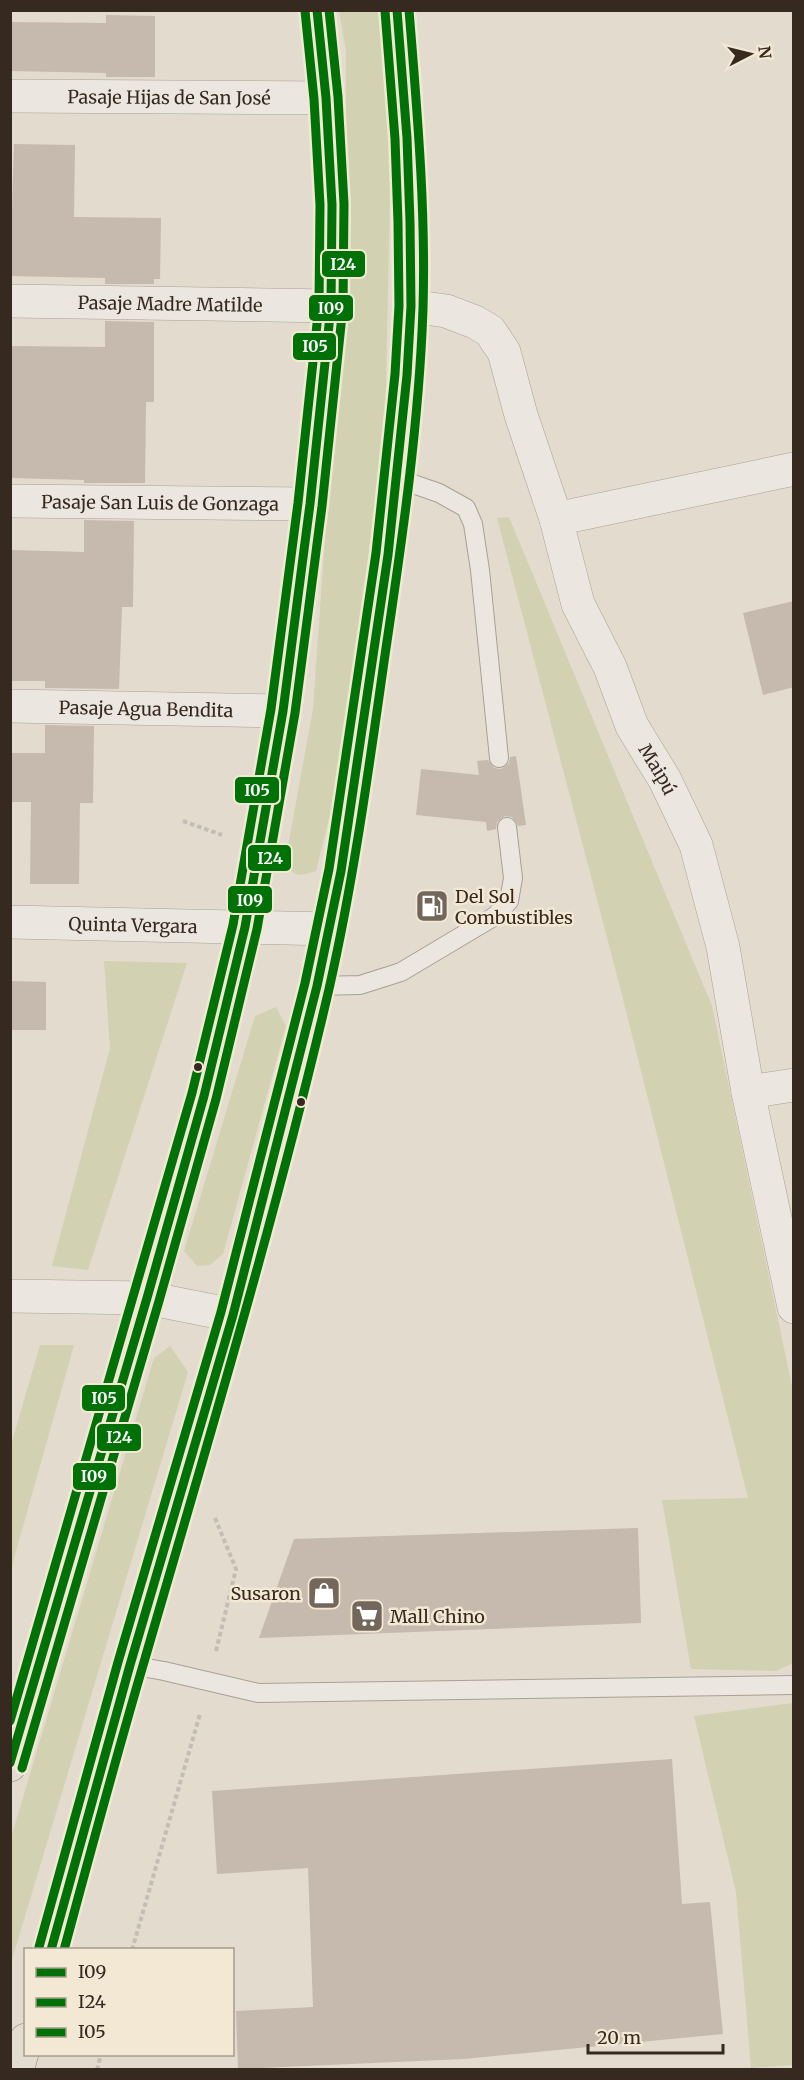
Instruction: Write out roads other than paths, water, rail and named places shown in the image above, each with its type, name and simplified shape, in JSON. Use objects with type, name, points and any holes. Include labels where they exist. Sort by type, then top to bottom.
[{"type":"main road","points":[[10,1765],[204,1096],[244,927],[283,711],[310,504],[331,306],[332,205],[326,98],[317,10]]},
{"type":"main road","points":[[52,1948],[130,1665],[233,1315],[317,986],[341,871],[373,667],[407,375],[411,306],[408,150],[397,10]]},
{"type":"main road","points":[[17,2070],[24,2047]]},
{"type":"street","name":"Pasaje Hijas de San José","points":[[10,96],[326,98]]},
{"type":"street","name":"Pasaje Madre Matilde","points":[[10,301],[331,306]]},
{"type":"street","name":"Maipú","points":[[411,306],[446,311],[475,322],[490,331],[504,352],[521,416],[556,519],[578,604],[610,667],[632,726],[665,780],[696,845],[723,947],[748,1092],[794,1307]]},
{"type":"street","points":[[556,519],[794,469]]},
{"type":"street","name":"Pasaje San Luis de Gonzaga","points":[[10,501],[310,504]]},
{"type":"street","name":"Pasaje Agua Bendita","points":[[10,706],[283,711]]},
{"type":"street","name":"Quinta Vergara","points":[[10,922],[329,928]]},
{"type":"street","points":[[748,1092],[794,1085]]},
{"type":"street","points":[[10,1296],[147,1298],[233,1315]]},
{"type":"lane","points":[[396,478],[439,493],[466,508],[473,524],[480,570],[499,758]]},
{"type":"lane","points":[[317,986],[360,985],[401,972],[495,916],[509,901],[513,878],[507,827]]},
{"type":"lane","points":[[130,1665],[258,1693],[794,1685]]},
{"type":"place","name":"Del Sol Combustibles","points":[[432,906]]},
{"type":"place","name":"Susaron","points":[[324,1593]]},
{"type":"place","name":"Mall Chino","points":[[367,1616]]}]
